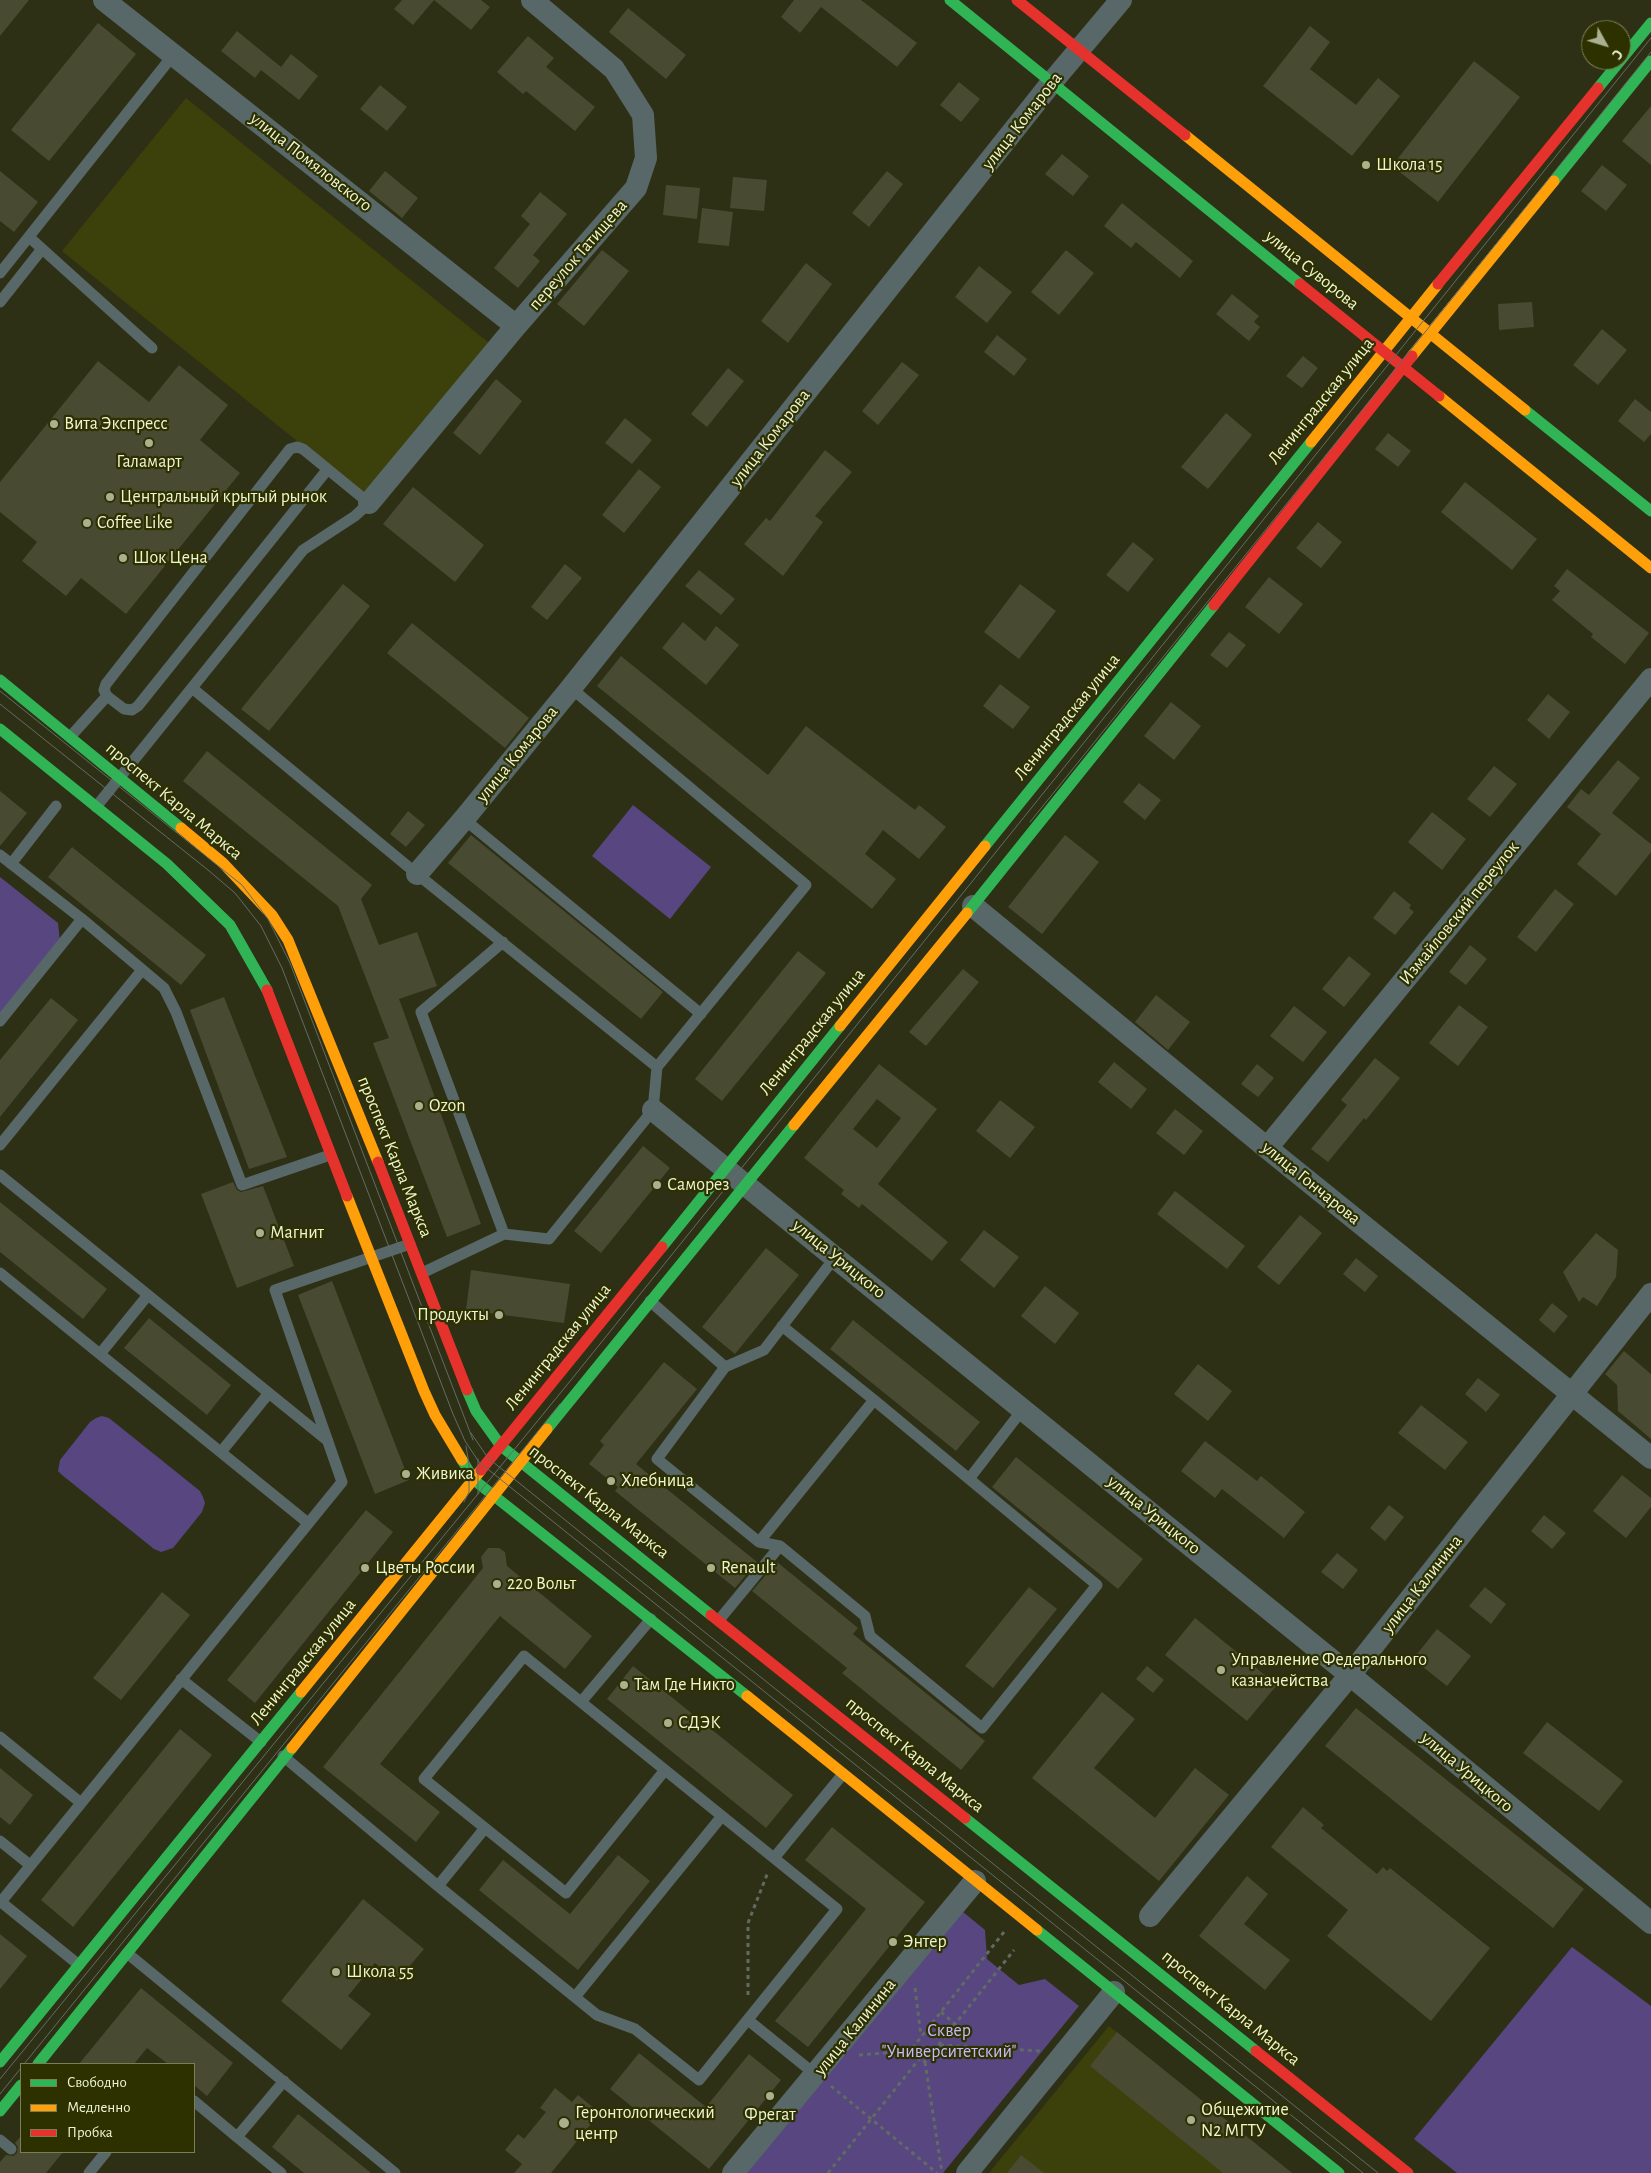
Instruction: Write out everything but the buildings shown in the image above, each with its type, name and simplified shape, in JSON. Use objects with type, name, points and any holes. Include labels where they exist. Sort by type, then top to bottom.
[{"type":"main road","name":"улица Суворова","points":[[950,0],[1651,568]]},
{"type":"main road","name":"улица Суворова","points":[[1017,0],[1651,511]]},
{"type":"main road","name":"Ленинградская улица","points":[[0,2062],[474,1480],[1384,351],[1651,23]]},
{"type":"main road","points":[[39,2063],[650,1301],[973,906],[1404,366],[1651,61]]},
{"type":"main road","name":"проспект Карла Маркса","points":[[0,680],[223,862],[272,915],[288,940],[302,971],[422,1272],[454,1361],[476,1411],[501,1446],[719,1620],[1138,1962],[1408,2173]]},
{"type":"main road","points":[[0,730],[167,864],[230,925],[264,984],[370,1258],[424,1391],[435,1415],[474,1480],[975,1881],[1119,1986],[1334,2172]]},
{"type":"main road","points":[[0,2112],[20,2086]]},
{"type":"street","name":"улица Помяловского","points":[[104,0],[516,326]]},
{"type":"street","name":"переулок Татищева","points":[[369,503],[516,326],[636,188],[646,158],[643,115],[614,69],[532,0]]},
{"type":"street","name":"улица Комарова","points":[[417,874],[571,688],[1052,82],[1122,0]]},
{"type":"street","name":"Измайловский переулок","points":[[1267,1148],[1651,679]]},
{"type":"street","name":"улица Гончарова","points":[[973,906],[1267,1148],[1651,1458]]},
{"type":"street","name":"улица Урицкого","points":[[653,1110],[836,1256],[1350,1675],[1651,1924]]},
{"type":"street","name":"улица Калинина","points":[[1150,1916],[1350,1675],[1570,1394],[1651,1294]]},
{"type":"street","name":"улица Калинина","points":[[733,2173],[975,1881]]},
{"type":"street","points":[[967,2173],[1119,1986]]},
{"type":"lane","points":[[1,270],[174,54]]},
{"type":"lane","points":[[29,237],[152,348]]},
{"type":"lane","points":[[0,302],[42,249]]},
{"type":"lane","points":[[96,807],[303,550],[355,516],[369,503],[303,449],[296,447],[290,449],[106,684],[104,690],[107,696],[124,709],[132,710],[138,706],[327,470]]},
{"type":"lane","points":[[192,688],[417,874],[657,1067]]},
{"type":"lane","points":[[422,1272],[504,1234],[549,1239],[653,1110],[657,1067],[806,885],[571,688]]},
{"type":"lane","points":[[70,737],[107,696]]},
{"type":"lane","points":[[11,864],[56,806]]},
{"type":"lane","points":[[464,819],[700,1014]]},
{"type":"lane","points":[[0,855],[82,919],[164,988],[176,1012],[242,1185],[330,1156]]},
{"type":"lane","points":[[0,1021],[82,919]]},
{"type":"lane","points":[[502,942],[421,1012],[504,1234]]},
{"type":"lane","points":[[0,1145],[142,970]]},
{"type":"lane","points":[[0,1175],[328,1441]]},
{"type":"lane","points":[[79,1965],[0,1902],[342,1482],[275,1290],[411,1244]]},
{"type":"lane","points":[[782,1326],[1097,1585],[982,1728],[870,1636],[865,1616],[780,1546],[759,1542],[657,1459],[725,1367],[764,1350],[782,1326],[836,1256]]},
{"type":"lane","points":[[0,1273],[308,1523]]},
{"type":"lane","points":[[100,1354],[148,1295]]},
{"type":"lane","points":[[650,1301],[725,1367]]},
{"type":"lane","points":[[221,1452],[269,1393]]},
{"type":"lane","points":[[759,1542],[874,1400]]},
{"type":"lane","points":[[969,1479],[1023,1409]]},
{"type":"lane","points":[[719,1620],[780,1546]]},
{"type":"lane","points":[[581,1702],[651,1620]]},
{"type":"lane","points":[[181,1680],[260,1742],[284,1758],[597,2015],[635,2028],[699,2080],[838,1909],[524,1656],[424,1779],[566,1893],[665,1770]]},
{"type":"lane","points":[[0,1737],[80,1803]]},
{"type":"lane","points":[[774,1858],[843,1774]]},
{"type":"lane","points":[[575,1997],[722,1816]]},
{"type":"lane","points":[[438,1886],[485,1828]]},
{"type":"lane","points":[[0,1841],[30,1866]]},
{"type":"lane","points":[[127,1953],[395,2173]]},
{"type":"lane","points":[[748,2020],[816,2075]]},
{"type":"lane","points":[[238,2137],[284,2081]]},
{"type":"lane","points":[[195,2103],[281,2173]]},
{"type":"lane","points":[[0,2140],[11,2149]]},
{"type":"lane","points":[[89,2173],[105,2153]]},
{"type":"path","points":[[438,1467],[443,1485],[459,1498]]},
{"type":"path","points":[[748,2020],[748,1923],[774,1858]]},
{"type":"path","points":[[910,2051],[1000,1938]]},
{"type":"path","points":[[925,2062],[1014,1950]]},
{"type":"path","points":[[910,1960],[921,2036]]},
{"type":"path","points":[[941,2012],[955,2024]]},
{"type":"path","points":[[939,2045],[1066,2052]]},
{"type":"path","points":[[831,2057],[910,2051],[925,2062],[942,2173]]},
{"type":"path","points":[[828,2173],[920,2058]]},
{"type":"path","points":[[816,2075],[937,2173]]},
{"type":"shaded area","points":[[186,98],[494,347],[370,500],[62,251]]},
{"type":"shaded area","points":[[1109,2026],[1292,2173],[989,2173]]},
{"type":"green space","points":[[633,805],[711,867],[670,919],[592,856]]},
{"type":"green space","points":[[0,877],[58,923],[60,942],[0,1016]]},
{"type":"green space","points":[[102,1416],[109,1418],[200,1491],[205,1503],[202,1512],[173,1548],[161,1552],[154,1549],[58,1471],[60,1460],[90,1422]]},
{"type":"green space","name":"Сквер \"Университетский\"","points":[[957,1907],[985,1930],[987,1959],[1019,1985],[1045,1979],[1079,2006],[943,2173],[742,2173]]},
{"type":"green space","points":[[1572,1947],[1651,2006],[1651,2173],[1457,2173],[1414,2139]]},
{"type":"tram line","points":[[0,2079],[571,1380],[1651,38]]},
{"type":"tram line","points":[[1030,822],[1651,52]]},
{"type":"tram line","points":[[0,691],[242,885],[268,919],[290,963],[473,1440]]},
{"type":"tram line","points":[[0,704],[208,870],[235,893],[261,926],[282,968],[453,1414],[465,1441],[479,1462],[1363,2173]]},
{"type":"tram line","points":[[25,2063],[560,1404]]},
{"type":"tram line","points":[[471,1433],[488,1458],[1378,2173]]},
{"type":"tram line","points":[[464,1502],[469,1492],[469,1464],[466,1446]]},
{"type":"tram line","points":[[478,1459],[478,1494]]},
{"type":"tram line","points":[[0,2094],[20,2069]]},
{"type":"traffic: fast","points":[[950,0],[1300,284]]},
{"type":"traffic: fast","points":[[1598,88],[1651,23]]},
{"type":"traffic: fast","points":[[1554,181],[1651,61]]},
{"type":"traffic: fast","points":[[1525,410],[1651,511]]},
{"type":"traffic: fast","points":[[985,846],[1311,442]]},
{"type":"traffic: fast","points":[[967,913],[1214,605]]},
{"type":"traffic: fast","points":[[0,680],[181,828]]},
{"type":"traffic: fast","points":[[0,729],[167,864],[230,925],[267,990]]},
{"type":"traffic: fast","points":[[662,1247],[840,1026]]},
{"type":"traffic: fast","points":[[547,1429],[794,1125]]},
{"type":"traffic: fast","points":[[467,1390],[476,1411],[501,1446],[711,1615]]},
{"type":"traffic: fast","points":[[462,1460],[474,1480],[747,1696]]},
{"type":"traffic: fast","points":[[0,2062],[301,1692]]},
{"type":"traffic: fast","points":[[39,2063],[292,1748]]},
{"type":"traffic: fast","points":[[965,1818],[1256,2051]]},
{"type":"traffic: fast","points":[[1037,1930],[1339,2173]]},
{"type":"traffic: fast","points":[[0,2111],[20,2086]]},
{"type":"traffic: slow","points":[[1185,135],[1525,410]]},
{"type":"traffic: slow","points":[[1412,356],[1554,181]]},
{"type":"traffic: slow","points":[[1311,442],[1438,284]]},
{"type":"traffic: slow","points":[[1439,396],[1651,568]]},
{"type":"traffic: slow","points":[[181,828],[223,863],[272,915],[288,940],[378,1162]]},
{"type":"traffic: slow","points":[[840,1026],[985,846]]},
{"type":"traffic: slow","points":[[794,1125],[967,913]]},
{"type":"traffic: slow","points":[[347,1196],[424,1391],[435,1415],[462,1460]]},
{"type":"traffic: slow","points":[[292,1748],[547,1429]]},
{"type":"traffic: slow","points":[[301,1692],[481,1470]]},
{"type":"traffic: slow","points":[[747,1696],[1037,1930]]},
{"type":"traffic: jam","points":[[1017,0],[1185,135]]},
{"type":"traffic: jam","points":[[1438,284],[1598,88]]},
{"type":"traffic: jam","points":[[1300,284],[1439,396]]},
{"type":"traffic: jam","points":[[1214,605],[1412,356]]},
{"type":"traffic: jam","points":[[267,990],[347,1196]]},
{"type":"traffic: jam","points":[[378,1162],[467,1390]]},
{"type":"traffic: jam","points":[[481,1470],[662,1247]]},
{"type":"traffic: jam","points":[[711,1615],[965,1818]]},
{"type":"traffic: jam","points":[[1256,2051],[1408,2173]]},
{"type":"place","name":"Школа 15","points":[[1366,165]]},
{"type":"place","name":"Вита Экспресс","points":[[54,424]]},
{"type":"place","name":"Галамарт","points":[[149,443]]},
{"type":"place","name":"Центральный крытый рынок","points":[[110,497]]},
{"type":"place","name":"Coffee Like","points":[[87,523]]},
{"type":"place","name":"Шок Цена","points":[[123,558]]},
{"type":"place","name":"Ozon","points":[[419,1106]]},
{"type":"place","name":"Саморез","points":[[657,1185]]},
{"type":"place","name":"Магнит","points":[[260,1233]]},
{"type":"place","name":"Продукты","points":[[499,1315]]},
{"type":"place","name":"Живика","points":[[406,1474]]},
{"type":"place","name":"Хлебница","points":[[611,1481]]},
{"type":"place","name":"Цветы России","points":[[365,1568]]},
{"type":"place","name":"Renault","points":[[711,1568]]},
{"type":"place","name":"220 Вольт","points":[[497,1584]]},
{"type":"place","name":"Управление Федерального казначейства","points":[[1221,1670]]},
{"type":"place","name":"Там Где Никто","points":[[624,1685]]},
{"type":"place","name":"СДЭК","points":[[668,1723]]},
{"type":"place","name":"Энтер","points":[[893,1942]]},
{"type":"place","name":"Школа 55","points":[[336,1972]]},
{"type":"place","name":"Фрегат","points":[[770,2096]]},
{"type":"place","name":"Общежитие N2 МГТУ","points":[[1191,2120]]},
{"type":"place","name":"Геронтологический центр","points":[[564,2123]]}]
